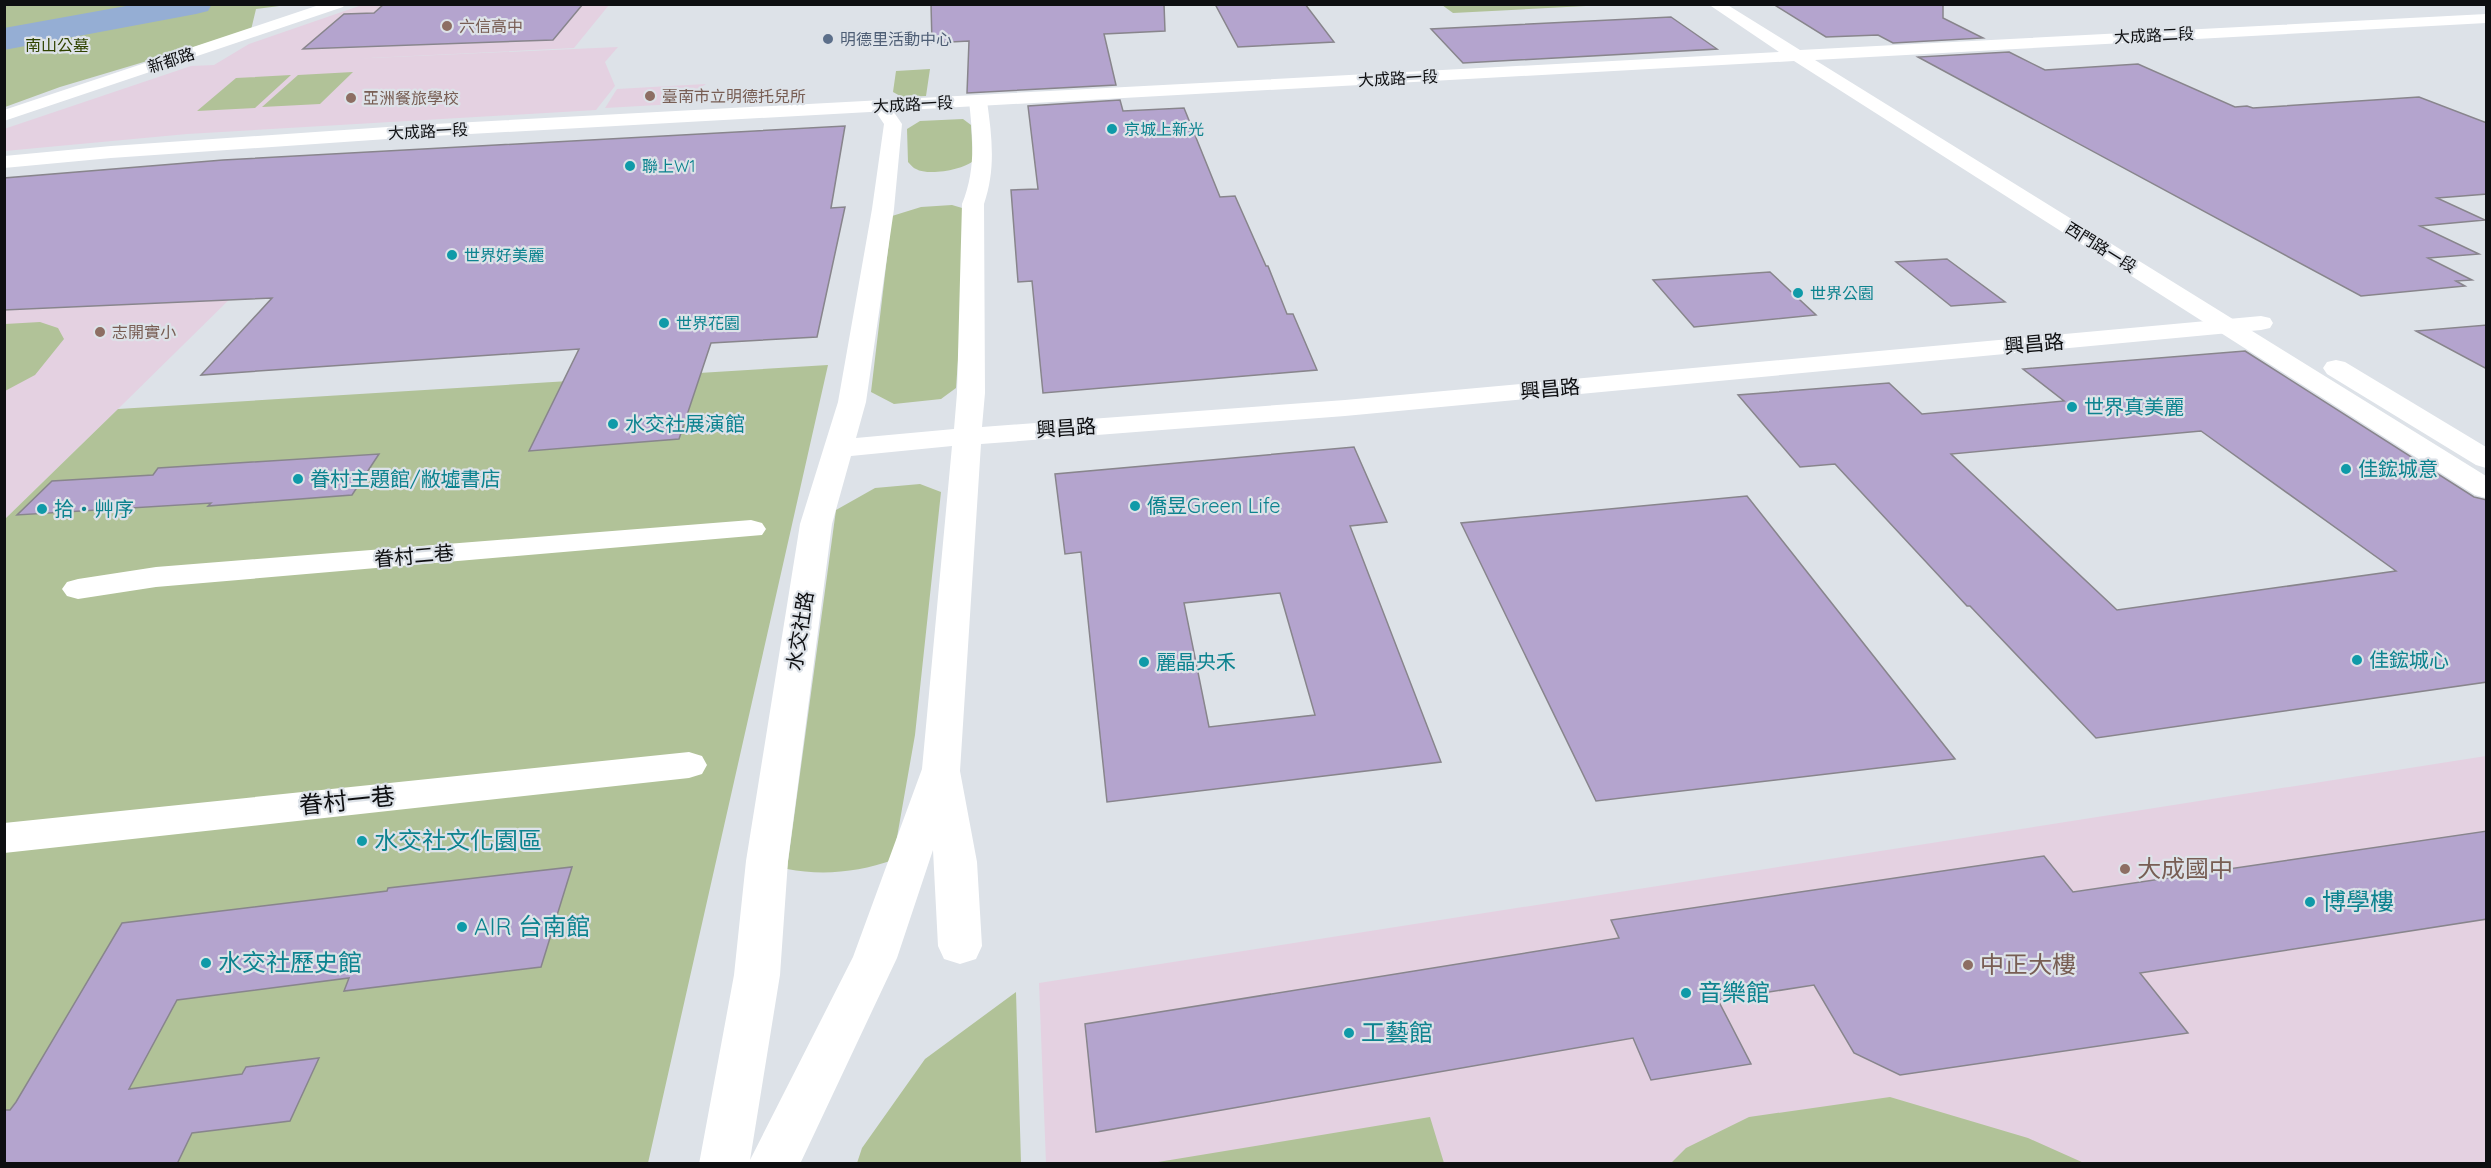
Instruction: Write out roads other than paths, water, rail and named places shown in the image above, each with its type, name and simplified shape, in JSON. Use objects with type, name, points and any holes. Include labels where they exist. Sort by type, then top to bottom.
[{"type":"street","name":"新都路","points":[[4,116],[338,4]]},
{"type":"street","name":"西門路一段","points":[[1715,4],[2487,489]]},
{"type":"street","name":"西門路一段","points":[[1742,4],[2487,459]]},
{"type":"street","points":[[2412,7],[2487,32]]},
{"type":"street","name":"大成路二段","points":[[1822,54],[2487,18]]},
{"type":"street","name":"大成路一段","points":[[4,162],[123,151],[404,132],[1822,54]]},
{"type":"street","points":[[960,946],[956,862],[941,769],[971,393],[973,204],[982,184],[984,166],[978,101]]},
{"type":"street","name":"水交社路","points":[[724,1164],[757,975],[767,861],[816,524],[852,402],[883,209],[893,124],[881,106]]},
{"type":"street","name":"興昌路","points":[[839,448],[966,436],[1346,408],[2261,323]]},
{"type":"street","name":"眷村二巷","points":[[78,589],[156,577],[751,529]]},
{"type":"street","name":"眷村一巷","points":[[4,838],[689,765]]},
{"type":"street","points":[[774,1164],[875,958],[903,871],[941,769]]},
{"type":"waterway","points":[[4,39],[196,4]]},
{"type":"place","name":"六信高中","points":[[447,26]]},
{"type":"place","name":"明德里活動中心","points":[[828,39]]},
{"type":"place","name":"臺南市立明德托兒所","points":[[650,96]]},
{"type":"place","name":"亞洲餐旅學校","points":[[351,98]]},
{"type":"place","name":"京城上新光","points":[[1112,129]]},
{"type":"place","name":"聯上W1","points":[[630,166]]},
{"type":"place","name":"世界好美麗","points":[[452,255]]},
{"type":"place","name":"世界公園","points":[[1798,293]]},
{"type":"place","name":"世界花園","points":[[664,323]]},
{"type":"place","name":"志開實小","points":[[100,332]]},
{"type":"place","name":"世界真美麗","points":[[2072,407]]},
{"type":"place","name":"水交社展演館","points":[[613,424]]},
{"type":"place","name":"佳鋐城意","points":[[2346,469]]},
{"type":"place","name":"眷村主題館/敝墟書店","points":[[298,479]]},
{"type":"place","name":"僑昱Green Life","points":[[1135,506]]},
{"type":"place","name":"拾・艸序","points":[[42,509]]},
{"type":"place","name":"佳鋐城心","points":[[2357,660]]},
{"type":"place","name":"麗晶央禾","points":[[1144,662]]},
{"type":"place","name":"水交社文化園區","points":[[362,841]]},
{"type":"place","name":"大成國中","points":[[2125,869]]},
{"type":"place","name":"博學樓","points":[[2310,902]]},
{"type":"place","name":"AIR 台南館","points":[[462,927]]},
{"type":"place","name":"水交社歷史館","points":[[206,963]]},
{"type":"place","name":"中正大樓","points":[[1968,965]]},
{"type":"place","name":"音樂館","points":[[1686,993]]},
{"type":"place","name":"工藝館","points":[[1349,1033]]},
{"type":"park label","name":"南山公墓","points":[[57,45]]}]
